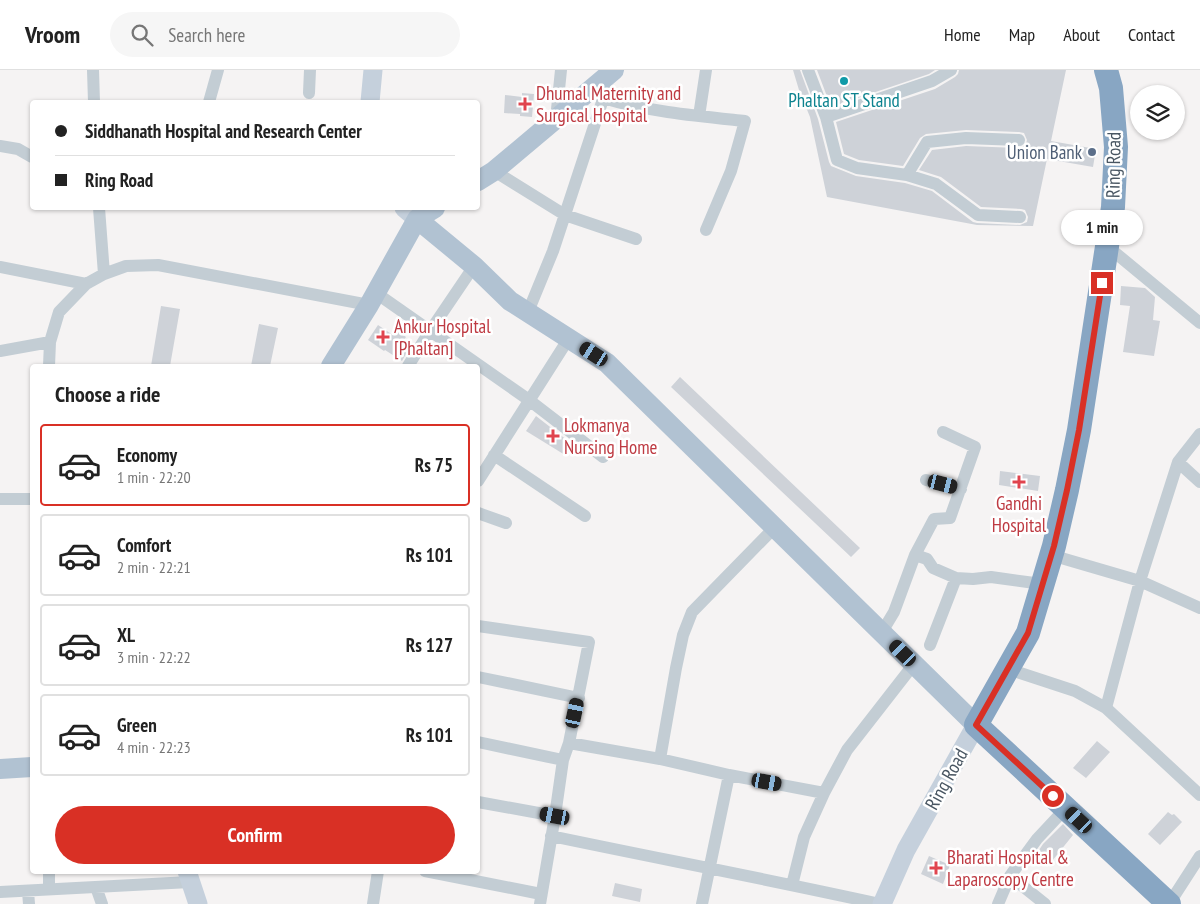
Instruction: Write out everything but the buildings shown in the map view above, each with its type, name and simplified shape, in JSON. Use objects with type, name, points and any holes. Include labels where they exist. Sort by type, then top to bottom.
[{"type":"highway","name":"Ring Road","points":[[976,725],[1028,633],[1051,555],[1079,430],[1113,207],[1116,147],[1111,88],[1106,70]]},
{"type":"highway","points":[[976,725],[1169,904]]},
{"type":"main road","points":[[370,100],[372,70]]},
{"type":"main road","points":[[486,176],[613,71]]},
{"type":"main road","points":[[411,213],[425,210]]},
{"type":"main road","points":[[411,213],[474,266],[510,301],[607,362],[976,725]]},
{"type":"main road","points":[[332,364],[372,299],[411,213]]},
{"type":"main road","name":"Ring Road","points":[[881,904],[906,850],[976,725]]},
{"type":"main road","points":[[0,769],[30,767]]},
{"type":"main road","points":[[189,876],[198,904]]},
{"type":"street","points":[[93,70],[94,100]]},
{"type":"street","points":[[210,100],[218,70]]},
{"type":"street","points":[[309,94],[310,70]]},
{"type":"street","points":[[556,119],[561,70]]},
{"type":"street","points":[[699,116],[706,70]]},
{"type":"street","points":[[808,70],[826,117],[837,160],[857,168],[907,175],[936,184],[978,215],[1020,217]]},
{"type":"street","points":[[826,117],[932,81],[951,70]]},
{"type":"street","points":[[528,312],[553,251],[613,71]]},
{"type":"street","points":[[603,98],[636,107],[673,113],[745,121],[730,172],[706,230]]},
{"type":"street","points":[[907,175],[927,142],[966,138],[1019,140]]},
{"type":"street","points":[[0,146],[18,149],[30,156]]},
{"type":"street","points":[[486,176],[565,215],[636,239]]},
{"type":"street","points":[[99,210],[104,274]]},
{"type":"street","points":[[1107,246],[1200,323]]},
{"type":"street","points":[[49,364],[50,342],[59,312],[86,284],[104,274],[126,266],[158,265],[372,299],[430,331],[469,364]]},
{"type":"street","points":[[409,364],[474,266]]},
{"type":"street","points":[[0,267],[86,284]]},
{"type":"street","points":[[480,478],[569,338]]},
{"type":"street","points":[[0,351],[50,342]]},
{"type":"street","points":[[480,373],[529,400],[603,457]]},
{"type":"street","points":[[882,632],[894,612],[915,555],[934,519],[950,518],[975,447],[943,432]]},
{"type":"street","points":[[1106,708],[1140,581],[1178,462],[1200,434]]},
{"type":"street","points":[[494,455],[585,516]]},
{"type":"street","points":[[1178,462],[1200,482]]},
{"type":"street","points":[[926,480],[961,489]]},
{"type":"street","points":[[0,499],[30,499]]},
{"type":"street","points":[[480,515],[506,523]]},
{"type":"street","points":[[660,759],[683,634],[692,612],[775,527]]},
{"type":"street","points":[[915,555],[927,559],[933,568],[956,578],[991,577],[1042,584]]},
{"type":"street","points":[[1051,555],[1140,581],[1200,608]]},
{"type":"street","points":[[930,645],[956,578]]},
{"type":"street","points":[[437,874],[540,899],[563,760],[569,743],[579,698],[589,642],[480,626]]},
{"type":"street","points":[[792,884],[804,837],[824,793],[847,750],[914,664]]},
{"type":"street","points":[[1008,669],[1075,692],[1106,708],[1200,795]]},
{"type":"street","points":[[480,677],[579,698]]},
{"type":"street","points":[[480,742],[563,760]]},
{"type":"street","points":[[569,743],[660,759],[729,775],[824,793]]},
{"type":"street","points":[[702,904],[729,775]]},
{"type":"street","points":[[480,802],[555,816]]},
{"type":"street","points":[[998,904],[1010,876],[1037,839],[1066,808]]},
{"type":"street","points":[[551,836],[709,869],[792,884],[881,904]]},
{"type":"street","points":[[1169,904],[1200,856]]},
{"type":"street","points":[[49,874],[49,889]]},
{"type":"street","points":[[372,904],[377,874]]},
{"type":"street","points":[[0,892],[94,887],[189,876]]},
{"type":"street","points":[[1010,876],[1045,904]]},
{"type":"street","points":[[92,904],[94,887]]},
{"type":"street","points":[[94,887],[102,904]]},
{"type":"street","points":[[28,891],[28,904]]},
{"type":"place","name":"Phaltan ST Stand","points":[[844,81]]},
{"type":"place","name":"Dhumal Maternity and Surgical Hospital","points":[[525,104]]},
{"type":"place","name":"Union Bank","points":[[1092,152]]},
{"type":"place","name":"Ankur Hospital [Phaltan]","points":[[383,337]]},
{"type":"place","name":"Lokmanya Nursing Home","points":[[553,436]]},
{"type":"place","name":"Gandhi Hospital","points":[[1019,482]]},
{"type":"place","name":"Bharati Hospital & Laparoscopy Centre","points":[[936,868]]},
{"type":"route","points":[[1053,796],[976,725],[1028,633],[1054,546],[1079,430],[1102,283]]}]
